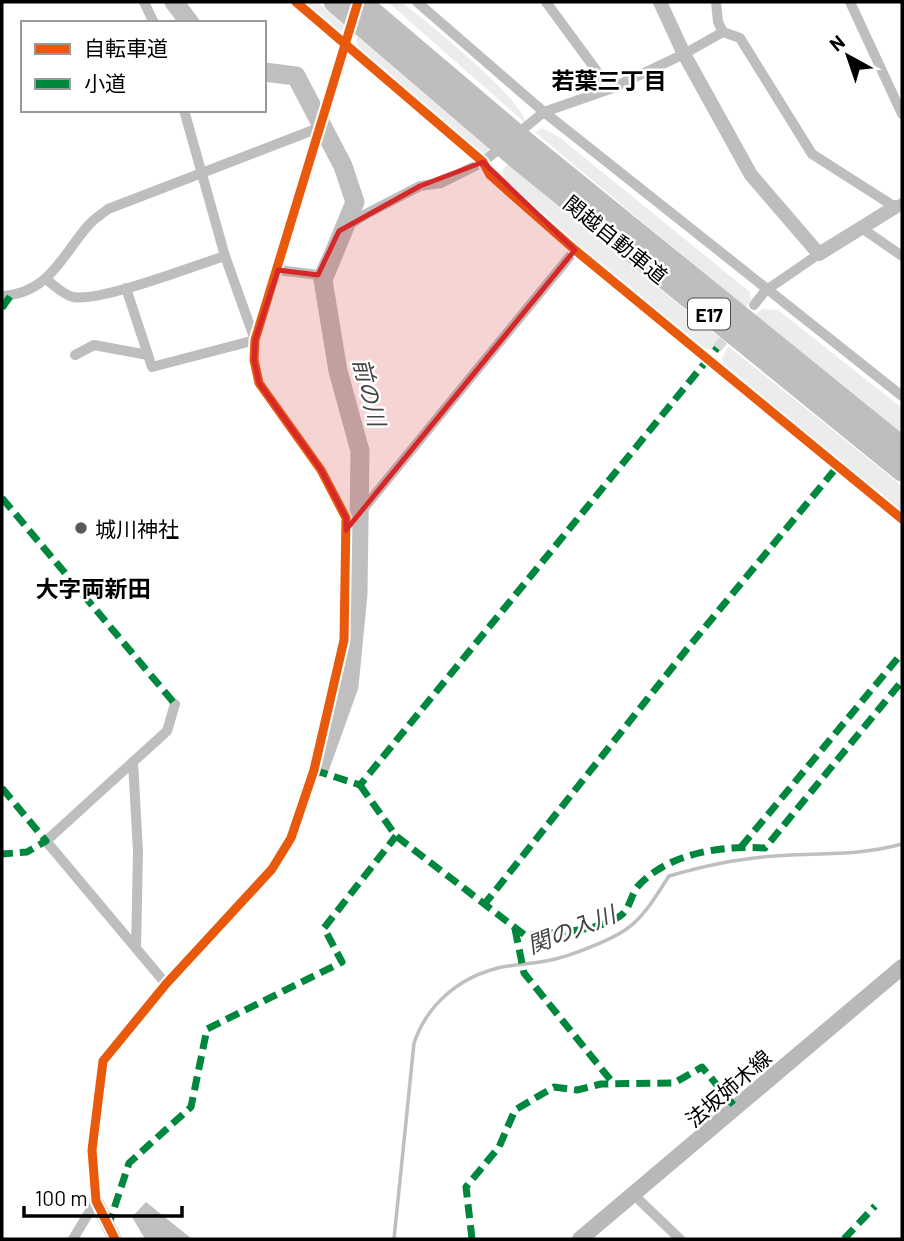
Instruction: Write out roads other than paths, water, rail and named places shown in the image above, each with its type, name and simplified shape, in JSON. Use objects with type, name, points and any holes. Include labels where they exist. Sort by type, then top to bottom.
[{"type":"highway","name":"関越自動車道","points":[[334,2],[406,46],[499,119],[521,150],[902,447]]},
{"type":"highway","name":"関越自動車道","points":[[361,2],[521,150],[902,471]]},
{"type":"highway","points":[[372,2],[406,46]]},
{"type":"main road","name":"法坂姉木線","points":[[579,1239],[635,1196],[902,967]]},
{"type":"street","points":[[144,2],[154,21]]},
{"type":"street","points":[[296,2],[483,162],[490,175],[575,250],[902,519]]},
{"type":"street","points":[[417,2],[544,113],[902,396]]},
{"type":"street","points":[[546,2],[610,89]]},
{"type":"street","points":[[660,2],[684,54],[751,176],[819,254]]},
{"type":"street","points":[[716,2],[718,22],[723,32],[740,38],[812,154],[899,205],[765,290],[754,305]]},
{"type":"street","points":[[850,2],[902,114]]},
{"type":"street","points":[[115,1239],[96,1201],[92,1150],[103,1061],[166,984],[272,869],[290,838],[314,770],[344,640],[346,517],[321,470],[259,383],[254,360],[255,340],[349,31]]},
{"type":"street","points":[[278,270],[318,275],[339,231],[420,186],[441,183],[483,162],[544,113],[610,89],[723,32]]},
{"type":"street","points":[[185,112],[225,256],[255,340]]},
{"type":"street","points":[[2,296],[11,295],[46,279],[60,267],[87,226],[107,209],[321,127]]},
{"type":"street","points":[[863,229],[902,256]]},
{"type":"street","points":[[346,530],[575,250]]},
{"type":"street","points":[[46,279],[72,297],[126,288],[225,256]]},
{"type":"street","points":[[126,288],[152,367],[255,340]]},
{"type":"street","points":[[75,355],[94,345],[148,355]]},
{"type":"street","points":[[166,984],[46,841],[167,731],[175,704]]},
{"type":"street","points":[[134,762],[138,852],[136,948]]},
{"type":"street","points":[[635,1196],[680,1239]]},
{"type":"street","points":[[73,1239],[96,1201]]},
{"type":"waterway","name":"前の川","points":[[174,2],[188,21]]},
{"type":"waterway","name":"前の川","points":[[266,72],[296,76],[343,166],[355,202],[323,280],[338,371],[360,451],[358,594],[349,686],[320,767]]},
{"type":"waterway","name":"関の入川","points":[[394,1239],[414,1043],[436,1005],[457,986],[483,973],[504,967],[559,958],[618,934],[632,925],[644,912],[669,876],[751,858],[850,853],[902,844]]},
{"type":"tunnel","points":[[717,348],[732,331]]},
{"type":"place","name":"城川神社","points":[[81,528]]},
{"type":"district","name":"若葉三丁目","points":[[609,80]]},
{"type":"district","name":"大字両新田","points":[[93,588]]}]
